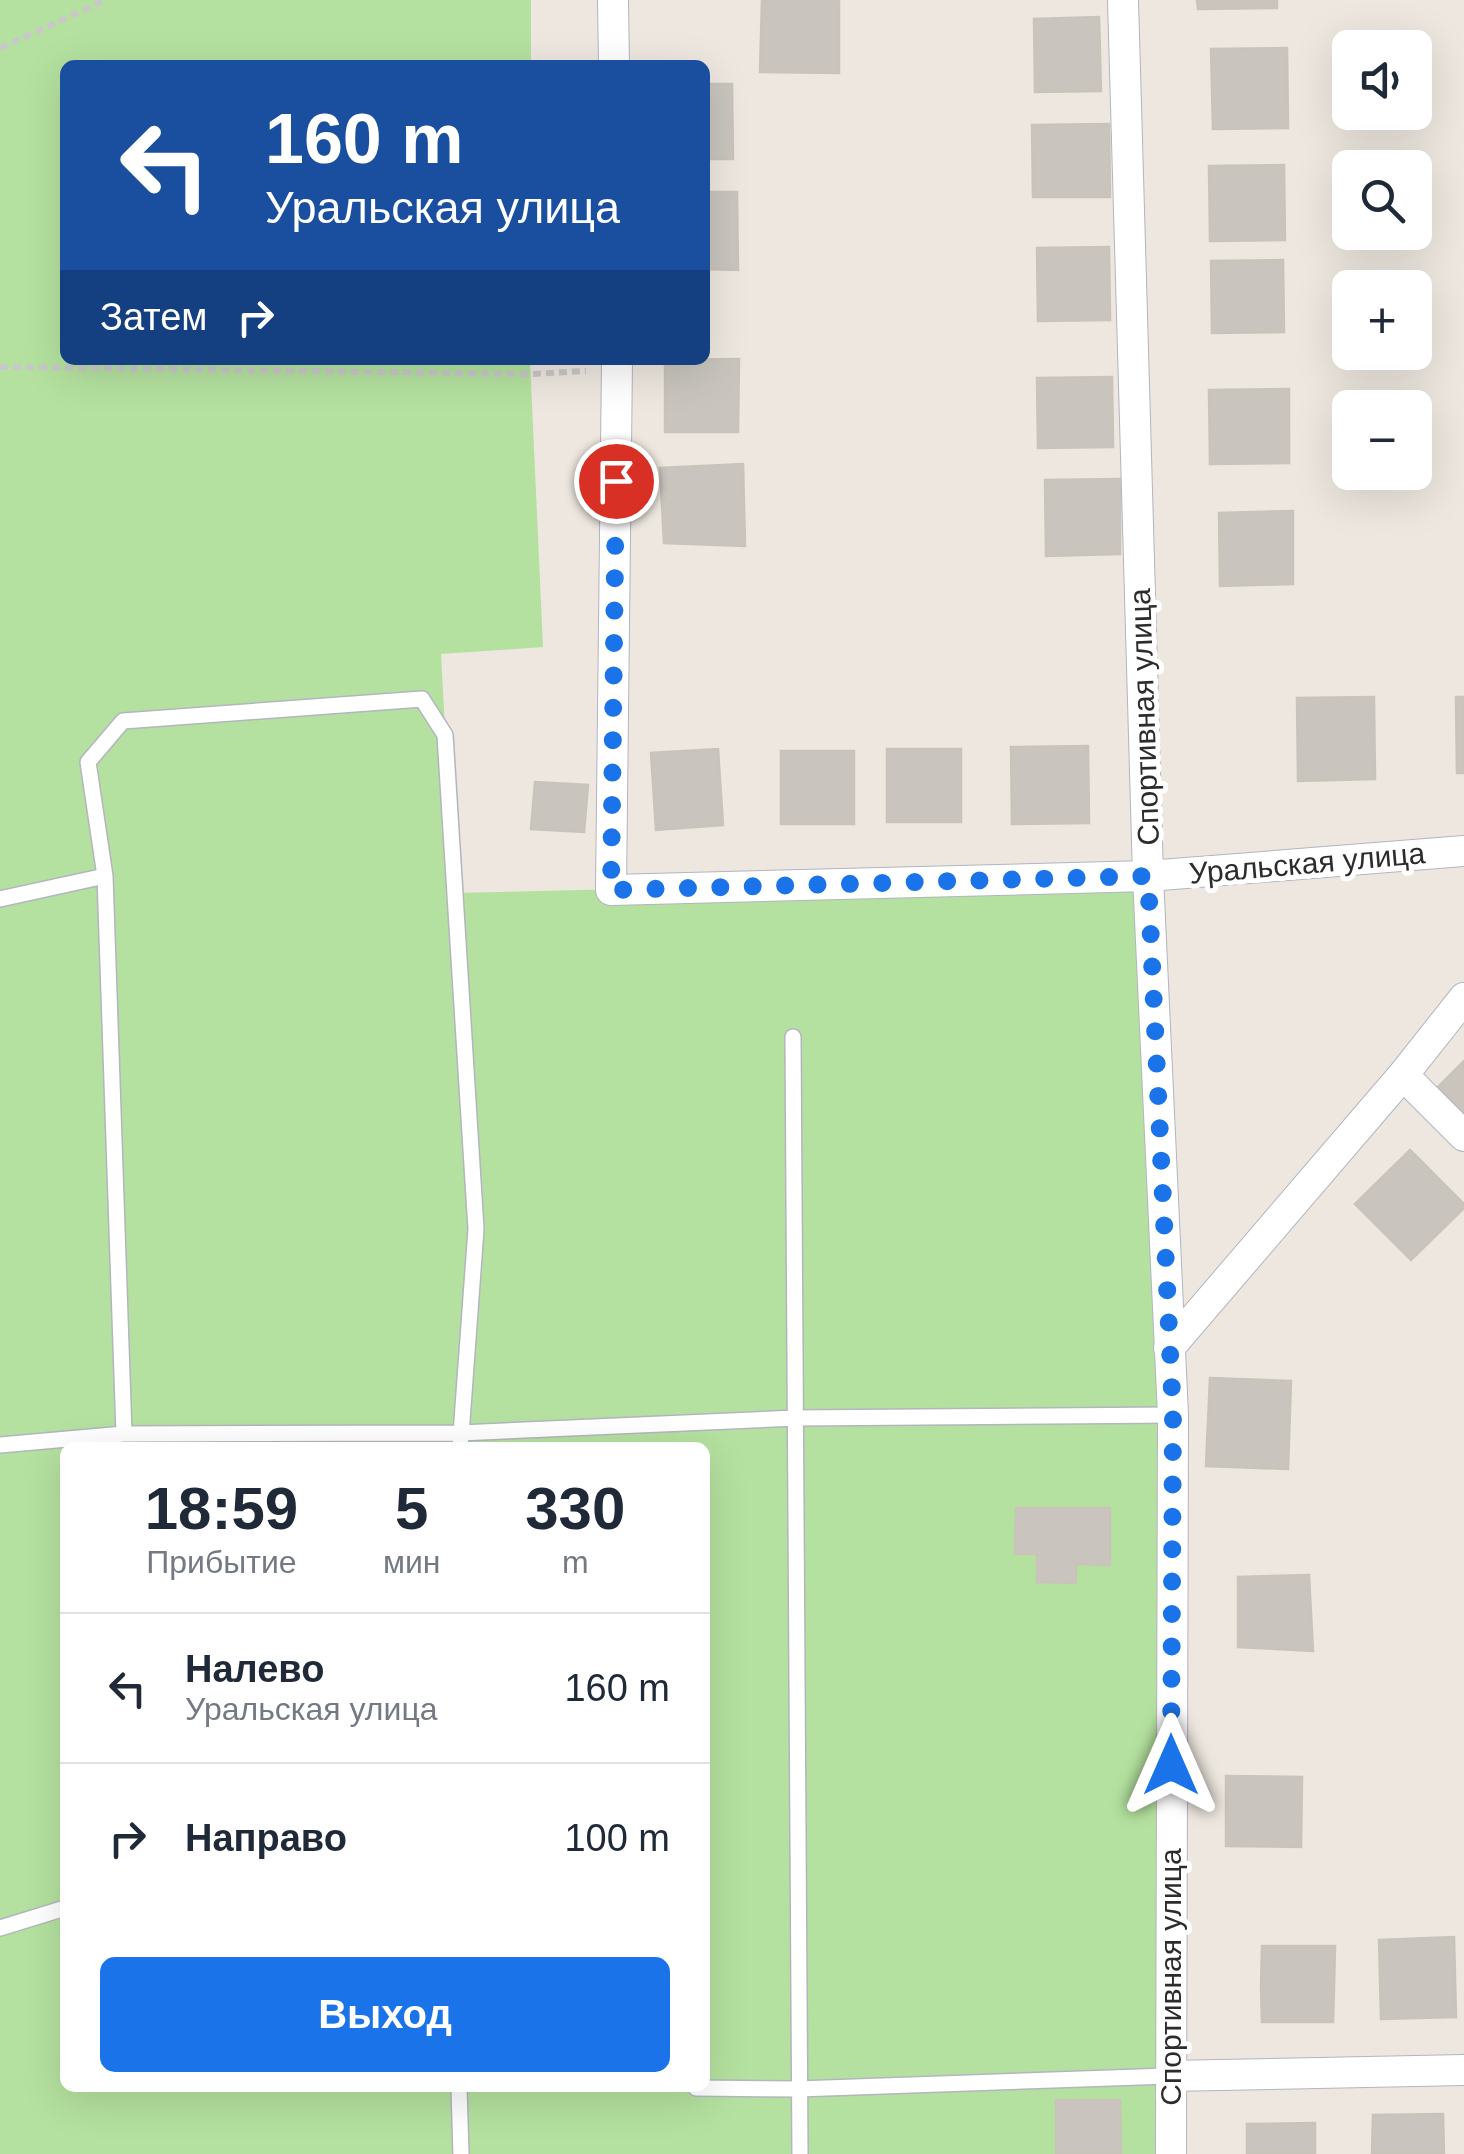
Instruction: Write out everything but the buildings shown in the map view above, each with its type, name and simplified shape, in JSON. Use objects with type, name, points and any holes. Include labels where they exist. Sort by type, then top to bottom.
[{"type":"street","points":[[613,0],[614,60]]},
{"type":"street","name":"Спортивная улица","points":[[1123,0],[1148,876],[1173,1415],[1171,2154]]},
{"type":"street","name":"Уральская улица","points":[[617,365],[611,890],[1148,876],[1464,850]]},
{"type":"street","points":[[1170,1348],[1404,1075],[1464,998]]},
{"type":"street","points":[[1404,1075],[1464,1136]]},
{"type":"street","points":[[1169,2076],[1464,2070]]},
{"type":"lane","points":[[124,1434],[105,876],[88,762],[123,720],[422,699],[445,735],[476,1229],[460,1440]]},
{"type":"lane","points":[[0,899],[105,876]]},
{"type":"lane","points":[[793,1038],[800,2154]]},
{"type":"lane","points":[[0,1446],[124,1434],[460,1440],[796,1418],[1173,1415]]},
{"type":"lane","points":[[0,1928],[60,1910]]},
{"type":"lane","points":[[710,2088],[798,2089],[1169,2076]]},
{"type":"lane","points":[[459,2092],[460,2154]]},
{"type":"path","points":[[0,48],[106,0]]},
{"type":"path","points":[[0,368],[531,374],[617,365]]},
{"type":"green space","points":[[0,0],[531,0],[531,60],[60,60],[60,365],[530,365],[543,647],[441,654],[454,893],[1148,876],[1173,1415],[1169,2154],[0,2154]]},
{"type":"route","points":[[616,481],[611,890],[1148,876],[1173,1415],[1171,1765]]}]
